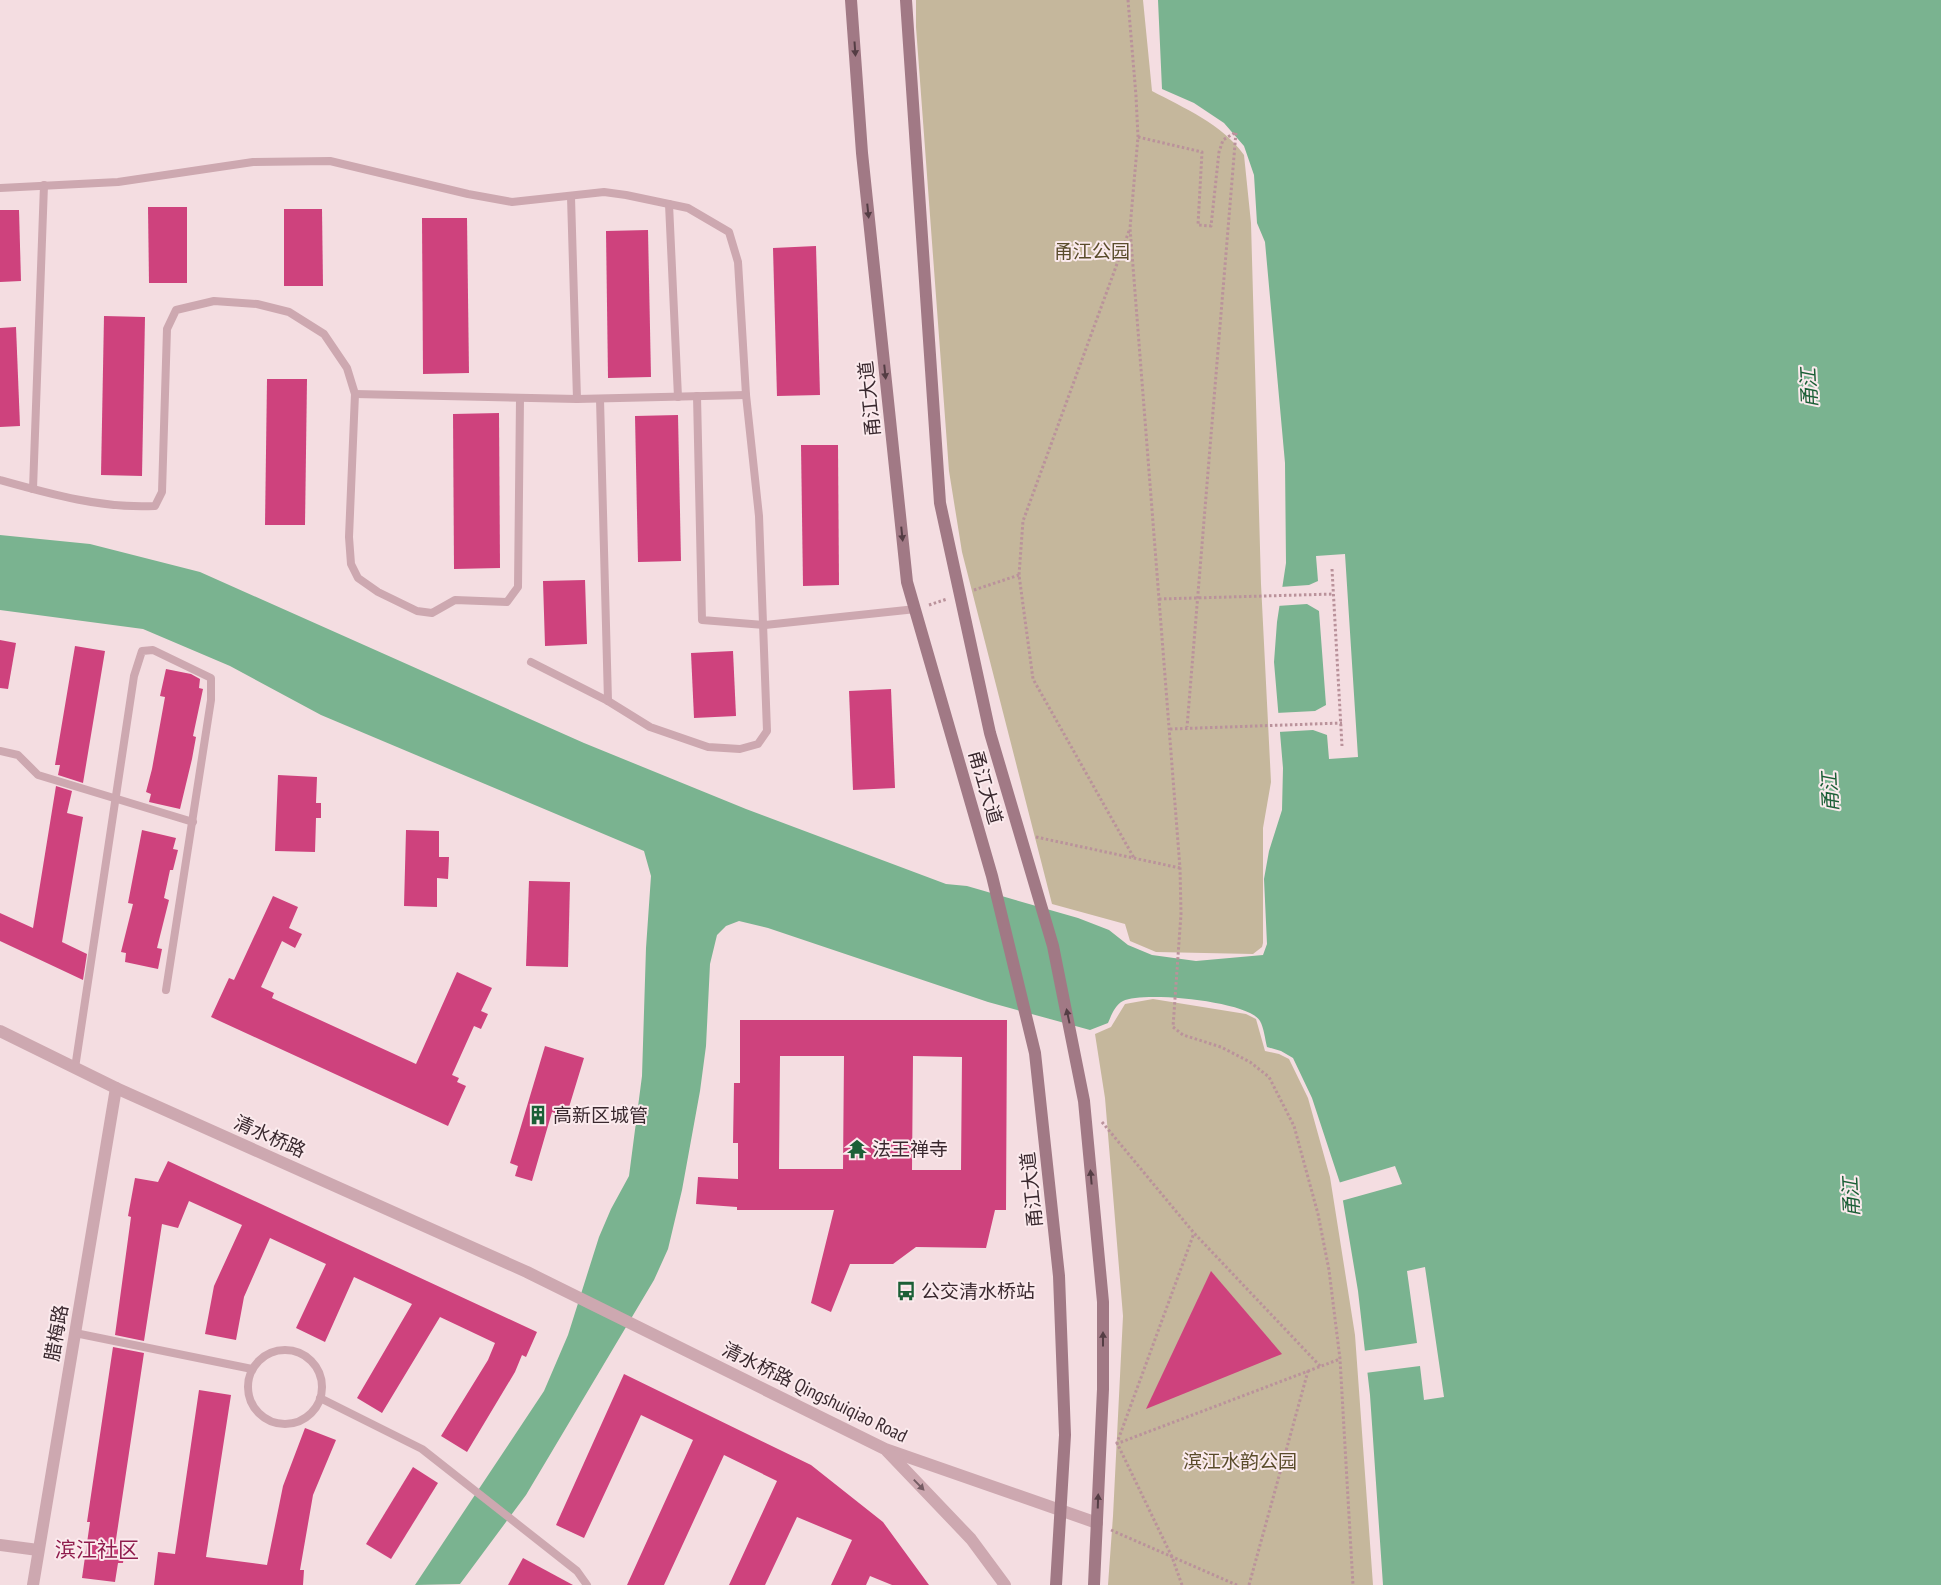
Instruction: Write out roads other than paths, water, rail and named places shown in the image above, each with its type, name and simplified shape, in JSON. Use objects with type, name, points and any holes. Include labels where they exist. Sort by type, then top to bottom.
[{"type":"main road","name":"甬江大道","points":[[851,0],[862,153],[907,582],[992,876],[1035,1053],[1059,1276],[1065,1435],[1056,1585]]},
{"type":"main road","name":"甬江大道","points":[[906,0],[940,504],[990,733],[1053,946],[1084,1101],[1103,1302],[1104,1389],[1094,1585]]},
{"type":"street","name":"清水桥路","points":[[0,1031],[116,1088],[527,1272]]},
{"type":"street","name":"腊梅路","points":[[33,1585],[116,1088]]},
{"type":"street","name":"清水桥路 Qingshuiqiao Road","points":[[527,1272],[885,1449],[1097,1523]]},
{"type":"street","points":[[885,1449],[971,1539],[1005,1585]]},
{"type":"street","points":[[0,1545],[38,1550]]},
{"type":"lane","points":[[0,188],[118,182],[253,162],[330,162],[450,190],[512,202],[604,192],[688,208],[729,232],[738,262],[746,395],[759,516],[765,625],[767,731],[758,744],[740,749],[708,747],[650,727],[608,701],[531,662]]},
{"type":"lane","points":[[33,489],[44,185]]},
{"type":"lane","points":[[570,197],[577,400]]},
{"type":"lane","points":[[669,204],[678,397]]},
{"type":"lane","points":[[0,480],[79,499],[136,507],[155,506],[162,492],[167,329],[176,310],[214,301],[257,304],[289,312],[324,334],[347,368],[355,394],[349,537],[350,564],[358,578],[378,592],[417,611],[432,613],[456,600],[507,602],[518,587],[520,399]]},
{"type":"lane","points":[[355,394],[577,400],[746,395]]},
{"type":"lane","points":[[697,396],[702,620],[765,625],[916,609]]},
{"type":"lane","points":[[600,399],[608,701]]},
{"type":"lane","points":[[75,1068],[114,798],[134,676],[142,651],[153,650],[211,678],[212,700],[166,990]]},
{"type":"lane","points":[[0,750],[18,755],[38,775],[193,822]]},
{"type":"lane","points":[[75,1333],[252,1369]]},
{"type":"lane","points":[[289,1350],[299,1352],[316,1366],[322,1387],[320,1398],[314,1409],[306,1417],[282,1424],[271,1421],[260,1414],[253,1405],[248,1381],[252,1369],[259,1361],[273,1352],[289,1350]]},
{"type":"lane","points":[[320,1398],[422,1450],[577,1571],[588,1585]]},
{"type":"water","name":"甬江","points":[[1158,0],[1941,0],[1941,1585],[1383,1585],[1370,1395],[1358,1291],[1340,1183],[1312,1098],[1293,1058],[1281,1051],[1267,1047],[1260,1021],[1252,1014],[1217,1003],[1151,997],[1123,1001],[1116,1008],[1108,1023],[1090,1030],[988,1002],[768,928],[739,921],[726,926],[717,935],[710,964],[706,1046],[700,1091],[682,1190],[668,1249],[654,1280],[526,1495],[460,1584],[415,1585],[544,1391],[568,1335],[599,1237],[611,1209],[629,1176],[642,1076],[646,948],[651,876],[644,851],[321,715],[230,666],[143,629],[0,610],[0,535],[90,544],[200,572],[584,743],[746,809],[946,884],[967,886],[1078,918],[1109,930],[1128,945],[1152,955],[1196,961],[1263,955],[1267,944],[1264,879],[1269,851],[1282,810],[1283,768],[1274,662],[1277,622],[1286,563],[1285,463],[1265,242],[1257,223],[1254,175],[1244,146],[1224,123],[1194,103],[1162,89]]},
{"type":"place","name":"高新区城管","points":[[538,1115]]},
{"type":"place","name":"法王禅寺","points":[[857,1149]]},
{"type":"place","name":"公交清水桥站","points":[[906,1291]]},
{"type":"district","name":"滨江社区","points":[[97,1550]]},
{"type":"park label","name":"甬江公园","points":[[1092,251]]},
{"type":"park label","name":"滨江水韵公园","points":[[1240,1461]]}]
